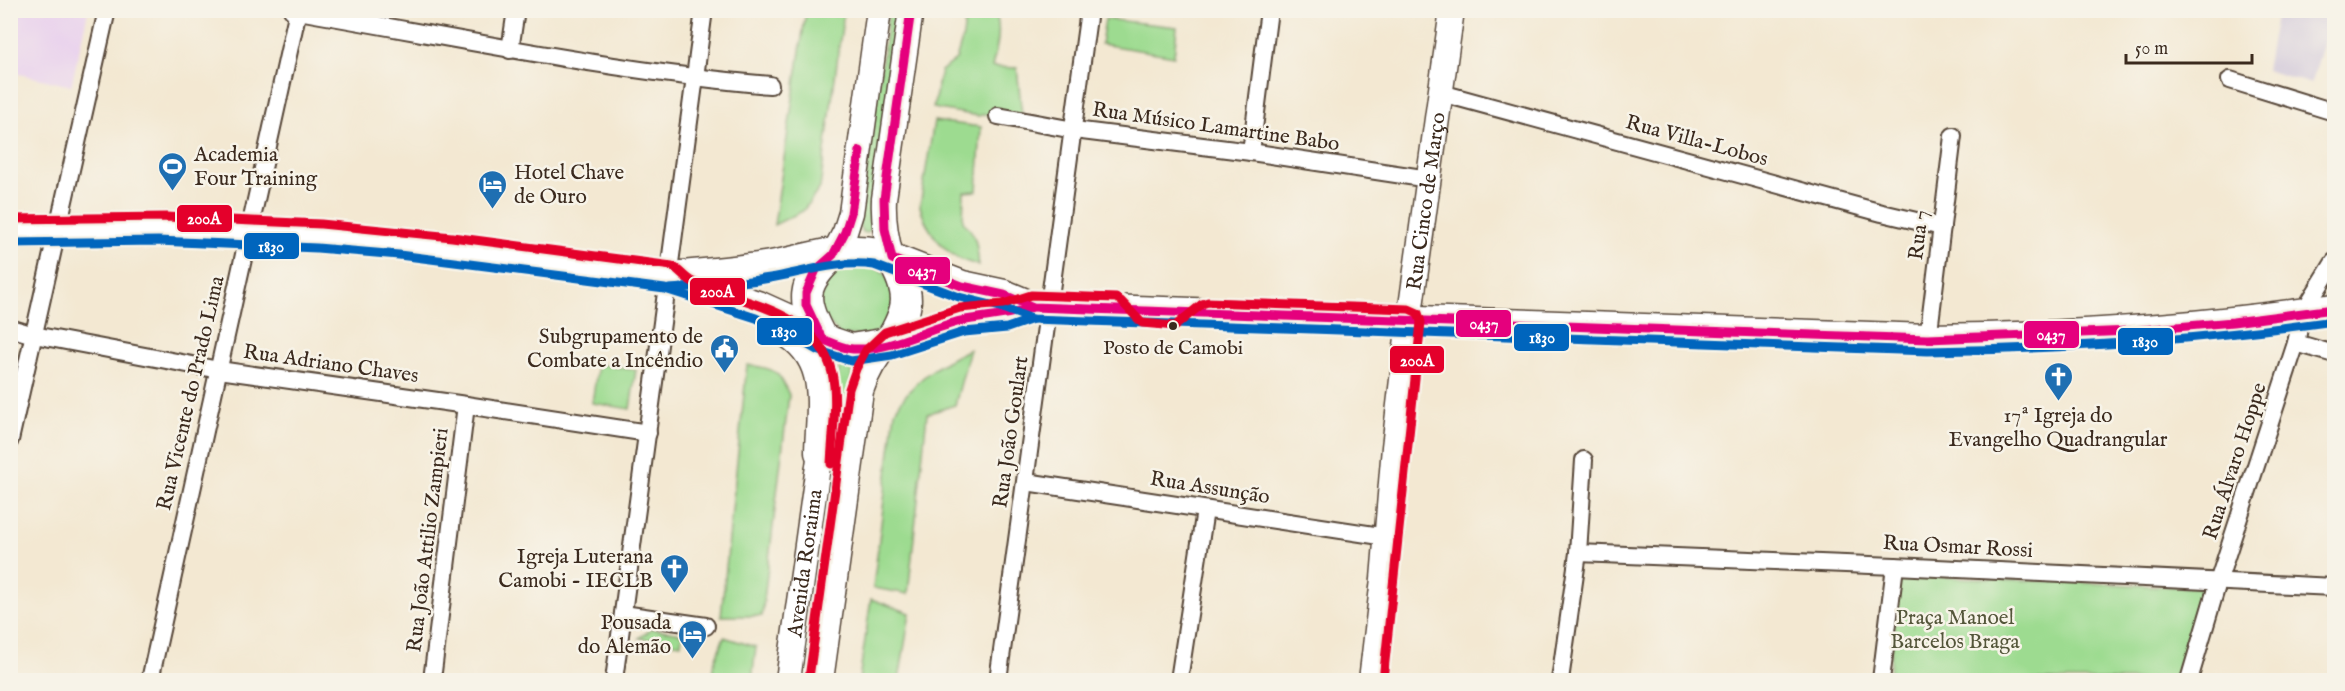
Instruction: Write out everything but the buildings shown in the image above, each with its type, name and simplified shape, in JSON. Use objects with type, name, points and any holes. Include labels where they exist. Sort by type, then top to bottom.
[{"type":"highway","points":[[10,231],[57,229],[249,231],[400,243],[668,278],[760,307],[822,339],[851,349],[889,343],[962,320],[1005,316],[1041,307]]},
{"type":"highway","points":[[668,278],[765,267],[832,255],[847,250],[862,250],[962,286],[1004,295],[1041,307],[1928,339],[2028,337],[2237,321],[2334,309]]},
{"type":"highway","points":[[822,339],[806,305],[806,293],[816,270],[832,255]]},
{"type":"highway","points":[[889,343],[902,322],[907,302],[900,273],[892,259]]},
{"type":"highway","points":[[668,278],[684,292],[768,321],[788,332],[810,352],[820,375],[822,388],[820,452]]},
{"type":"main road","points":[[832,255],[845,232],[851,213],[879,10]]},
{"type":"main road","points":[[892,259],[886,240],[883,216],[884,199],[910,10]]},
{"type":"main road","name":"Rua Cinco de Março","points":[[1371,681],[1409,321],[1452,10]]},
{"type":"main road","name":"Avenida Roraima","points":[[788,681],[820,452],[832,404],[831,371],[822,339]]},
{"type":"main road","name":"Avenida Roraima","points":[[821,681],[861,392],[876,357],[889,343]]},
{"type":"street","points":[[10,440],[107,10]]},
{"type":"street","points":[[510,50],[516,10]]},
{"type":"street","points":[[614,681],[704,10]]},
{"type":"street","name":"Rua João Goulart","points":[[998,681],[1026,482],[1041,307],[1074,130],[1089,10]]},
{"type":"street","points":[[1251,152],[1269,10]]},
{"type":"street","points":[[296,11],[510,50],[695,79],[770,85]]},
{"type":"street","name":"Rua Vicente do Prado Lima","points":[[150,681],[296,11]]},
{"type":"street","points":[[2230,80],[2334,112]]},
{"type":"street","name":"Rua Villa-Lobos","points":[[1441,93],[1871,211],[1942,227]]},
{"type":"street","name":"Rua Músico Lamartine Babo","points":[[998,116],[1074,130],[1251,152],[1429,179]]},
{"type":"street","name":"Rua 7","points":[[1928,339],[1953,136]]},
{"type":"street","name":"Rua Álvaro Hoppe","points":[[2189,681],[2218,582],[2296,343],[2302,314],[2334,262]]},
{"type":"street","name":"Rua Adriano Chaves","points":[[10,328],[34,335],[219,370],[648,433]]},
{"type":"street","points":[[2296,343],[2334,354]]},
{"type":"street","name":"Rua João Attilio Zampieri","points":[[432,681],[466,405]]},
{"type":"street","points":[[1560,681],[1578,553],[1584,460]]},
{"type":"street","name":"Rua Assunção","points":[[1026,482],[1387,537]]},
{"type":"street","points":[[1179,681],[1205,510]]},
{"type":"street","name":"Rua Osmar Rossi","points":[[1578,553],[2334,587]]},
{"type":"street","points":[[1881,681],[1895,566]]},
{"type":"street","points":[[623,614],[706,626]]},
{"type":"shaded area","points":[[11,10],[88,11],[71,86],[11,72]]},
{"type":"shaded area","points":[[2277,11],[2333,12],[2311,84],[2266,70]]},
{"type":"green space","points":[[806,11],[844,11],[820,188],[803,211],[774,225]]},
{"type":"green space","points":[[889,11],[901,11],[873,227],[867,233],[863,232],[859,226]]},
{"type":"green space","points":[[966,11],[995,11],[998,32],[992,67],[1017,68],[1022,115],[991,113],[978,116],[933,108],[941,71],[956,60],[963,36]]},
{"type":"green space","points":[[1105,19],[1177,27],[1174,56],[1101,44]]},
{"type":"green space","points":[[934,121],[981,127],[977,191],[964,192],[963,222],[974,236],[979,266],[956,257],[944,247],[929,228],[922,213],[920,206]]},
{"type":"green space","points":[[858,258],[885,273],[897,298],[887,320],[878,331],[865,335],[840,335],[818,311],[829,269]]},
{"type":"green space","points":[[970,349],[955,405],[927,414],[908,594],[873,588],[895,411],[910,390],[927,374]]},
{"type":"green space","points":[[845,361],[850,362],[853,368],[810,680],[797,680],[839,367]]},
{"type":"green space","points":[[598,364],[636,370],[630,409],[592,403]]},
{"type":"green space","points":[[747,365],[770,369],[782,380],[789,395],[762,616],[721,616]]},
{"type":"green space","name":"Praça Manoel Barcelos Braga","points":[[1899,575],[2206,588],[2174,680],[1889,680]]},
{"type":"green space","points":[[871,599],[910,613],[899,680],[859,680]]},
{"type":"green space","points":[[652,629],[682,635],[681,644],[639,638]]},
{"type":"green space","points":[[724,637],[756,647],[752,680],[712,680],[713,666]]},
{"type":"transit line","name":"0437","points":[[911,10],[884,199],[885,229],[892,259],[962,286],[1004,295],[1033,307],[1928,339],[2131,331],[2233,322],[2334,309]]},
{"type":"transit line","name":"0437","points":[[860,151],[851,213],[845,232],[833,255],[816,270],[806,293],[806,305],[822,339],[853,349],[881,347],[961,321],[1030,308]]},
{"type":"transit line","name":"200A","points":[[10,219],[166,217],[321,224],[452,237],[672,266],[690,281],[776,312],[795,322],[811,335],[824,352],[834,384],[835,407],[831,464]]},
{"type":"transit line","name":"1830","points":[[10,243],[158,241],[317,248],[399,255],[665,289],[756,318],[817,350],[851,361],[892,355],[964,332],[1007,328],[1033,319]]},
{"type":"transit line","name":"1830","points":[[669,289],[745,282],[822,267],[861,264],[874,265],[959,297],[1000,307],[1032,319],[1928,351],[2131,342],[2334,321]]},
{"type":"transit line","name":"200A","points":[[809,678],[849,389],[866,350],[885,332],[960,308],[1003,304],[1031,295],[1116,298],[1142,323],[1175,326],[1202,304],[1208,302],[1409,309],[1418,313],[1421,322],[1383,680]]},
{"type":"place","name":"Academia Four Training","points":[[173,192]]},
{"type":"place","name":"Hotel Chave de Ouro","points":[[493,210]]},
{"type":"place","name":"Posto de Camobi","points":[[1173,326]]},
{"type":"place","name":"Subgrupamento de Combate a Incêndio","points":[[724,374]]},
{"type":"place","name":"17ª Igreja do Evangelho Quadrangular","points":[[2058,402]]},
{"type":"place","name":"Igreja Luterana Camobi - IECLB","points":[[674,594]]},
{"type":"place","name":"Pousada do Alemão","points":[[692,660]]}]
